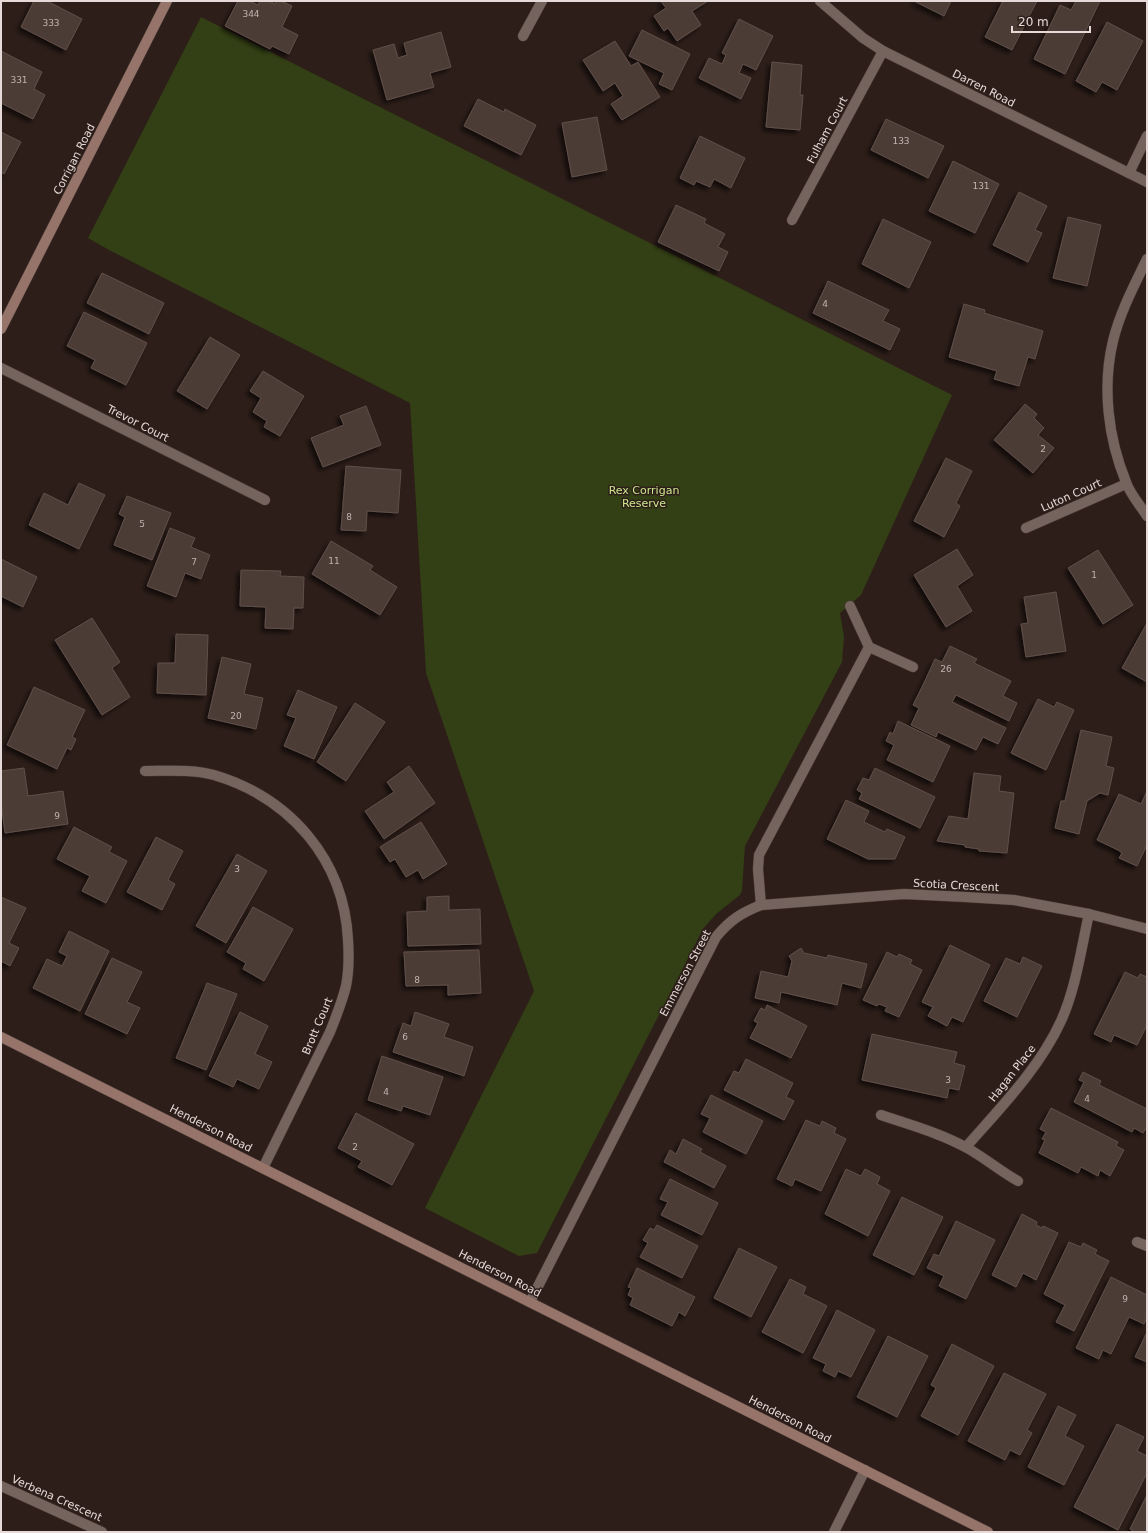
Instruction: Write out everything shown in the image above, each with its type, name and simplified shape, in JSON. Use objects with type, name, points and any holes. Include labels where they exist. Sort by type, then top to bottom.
[{"type":"street","name":"Corrigan Road","points":[[1,329],[168,1]]},
{"type":"street","points":[[523,36],[542,1]]},
{"type":"street","name":"Darren Road","points":[[820,1],[864,38],[883,51],[1147,182]]},
{"type":"street","name":"Fulham Court","points":[[792,220],[883,51]]},
{"type":"street","points":[[1129,173],[1147,136]]},
{"type":"street","points":[[1147,259],[1120,318],[1113,341],[1109,363],[1108,409],[1111,431],[1126,484],[1147,516]]},
{"type":"street","name":"Trevor Court","points":[[1,368],[265,500]]},
{"type":"street","name":"Luton Court","points":[[1026,528],[1126,484]]},
{"type":"street","points":[[850,606],[869,647],[914,667]]},
{"type":"street","points":[[761,905],[758,870],[760,855],[869,647]]},
{"type":"street","name":"Brott Court","points":[[145,771],[183,771],[213,775],[241,785],[264,797],[285,812],[305,832],[324,858],[336,880],[347,927],[349,958],[346,985],[340,1008],[330,1032],[263,1168]]},
{"type":"street","name":"Scotia Crescent","points":[[761,905],[904,894],[1014,900],[1089,914],[1147,930]]},
{"type":"street","name":"Emmerson Street","points":[[530,1302],[716,937],[726,924],[744,912],[761,905]]},
{"type":"street","name":"Hagan Place","points":[[966,1147],[1026,1078],[1052,1039],[1062,1020],[1070,997],[1089,914]]},
{"type":"street","name":"Henderson Road","points":[[1,1037],[988,1532]]},
{"type":"street","points":[[880,1116],[918,1127],[966,1147],[1018,1181]]},
{"type":"street","points":[[834,1532],[865,1470]]},
{"type":"street","name":"Verbena Crescent","points":[[1,1486],[102,1532]]},
{"type":"green space","name":"Rex Corrigan Reserve","points":[[201,17],[952,395],[861,595],[840,613],[844,637],[842,662],[745,846],[742,890],[740,895],[716,914],[703,929],[537,1253],[519,1256],[425,1208],[534,991],[426,673],[410,403],[88,238]]},
{"type":"building","points":[[34,1],[47,1],[82,19],[66,50],[21,27]]},
{"type":"building","points":[[238,1],[249,1],[258,5],[260,1],[269,1],[275,4],[276,1],[281,1],[292,6],[282,27],[298,35],[289,54],[272,46],[270,49],[225,26]]},
{"type":"building","points":[[661,1],[708,1],[692,11],[701,25],[677,41],[668,28],[664,31],[654,16],[666,8]]},
{"type":"building","points":[[914,1],[951,1],[944,16]]},
{"type":"building","points":[[1003,1],[1037,1],[1012,50],[985,37]]},
{"type":"building","points":[[1076,1],[1100,1],[1065,74],[1034,59],[1060,5],[1071,10]]},
{"type":"building","points":[[739,19],[773,36],[756,70],[743,64],[739,73],[751,78],[741,99],[699,78],[709,58],[722,64],[726,55],[722,53]]},
{"type":"building","points":[[1107,22],[1143,41],[1117,90],[1102,82],[1096,92],[1076,81]]},
{"type":"building","points":[[642,30],[690,54],[672,90],[659,84],[664,73],[629,56]]},
{"type":"building","points":[[441,32],[451,67],[430,73],[434,87],[387,100],[373,50],[394,44],[398,58],[407,55],[404,43]]},
{"type":"building","points":[[615,41],[631,66],[638,62],[660,97],[622,120],[611,104],[623,96],[615,83],[603,91],[583,60]]},
{"type":"building","points":[[1,51],[42,72],[34,89],[45,95],[33,119],[1,103]]},
{"type":"building","points":[[772,62],[802,65],[800,95],[803,95],[800,130],[766,127]]},
{"type":"building","points":[[478,99],[504,112],[505,109],[536,125],[521,155],[464,126]]},
{"type":"building","points":[[597,117],[607,170],[572,177],[562,123]]},
{"type":"building","points":[[886,119],[944,146],[928,178],[871,150]]},
{"type":"building","points":[[1,132],[21,142],[4,174],[1,172]]},
{"type":"building","points":[[700,136],[745,158],[731,188],[714,179],[710,187],[696,181],[694,185],[680,178]]},
{"type":"building","points":[[953,161],[999,184],[975,233],[929,211]]},
{"type":"building","points":[[1019,192],[1047,206],[1035,230],[1042,233],[1028,262],[993,245]]},
{"type":"building","points":[[676,205],[706,219],[704,223],[725,234],[718,247],[728,252],[719,271],[658,242]]},
{"type":"building","points":[[1068,217],[1101,225],[1087,286],[1053,278]]},
{"type":"building","points":[[883,219],[931,242],[909,288],[862,264]]},
{"type":"building","points":[[102,273],[164,303],[149,334],[87,303]]},
{"type":"building","points":[[828,281],[889,310],[883,321],[900,329],[890,350],[813,313]]},
{"type":"building","points":[[964,304],[985,310],[984,313],[1043,331],[1035,359],[1028,357],[1019,386],[994,379],[997,371],[949,357]]},
{"type":"building","points":[[84,312],[147,343],[126,385],[91,368],[95,360],[67,346]]},
{"type":"building","points":[[210,337],[240,355],[207,409],[177,391]]},
{"type":"building","points":[[263,371],[304,396],[280,436],[264,427],[267,421],[253,412],[261,398],[250,391]]},
{"type":"building","points":[[1025,404],[1037,414],[1034,418],[1044,428],[1038,435],[1054,448],[1033,473],[994,440]]},
{"type":"building","points":[[366,406],[381,445],[323,467],[311,438],[344,425],[340,416]]},
{"type":"building","points":[[946,458],[972,471],[956,503],[960,506],[944,537],[914,521]]},
{"type":"building","points":[[346,466],[401,470],[398,513],[367,511],[366,531],[341,530]]},
{"type":"building","points":[[79,483],[105,495],[79,549],[29,525],[44,493],[68,505]]},
{"type":"building","points":[[127,496],[171,513],[152,560],[114,545],[125,517],[119,514]]},
{"type":"building","points":[[170,528],[195,538],[191,547],[210,555],[201,579],[185,573],[176,597],[147,586]]},
{"type":"building","points":[[331,541],[373,566],[370,570],[397,587],[380,615],[312,574]]},
{"type":"building","points":[[957,549],[973,575],[957,586],[972,611],[946,627],[914,575]]},
{"type":"building","points":[[1098,550],[1133,605],[1103,624],[1068,568]]},
{"type":"building","points":[[1,559],[37,577],[23,607],[1,596]]},
{"type":"building","points":[[241,570],[281,571],[280,576],[304,577],[303,608],[294,608],[293,629],[265,628],[266,607],[240,606]]},
{"type":"building","points":[[1056,592],[1066,651],[1026,657],[1021,624],[1028,623],[1024,597]]},
{"type":"building","points":[[92,618],[120,662],[112,668],[130,697],[102,715],[55,640]]},
{"type":"building","points":[[1147,623],[1147,682],[1122,668]]},
{"type":"building","points":[[176,634],[208,635],[206,695],[157,693],[158,663],[175,663]]},
{"type":"building","points":[[950,646],[977,659],[974,663],[1011,681],[1003,696],[1017,703],[1009,721],[956,695],[952,702],[1006,728],[998,744],[983,737],[976,750],[938,732],[936,737],[911,725],[919,708],[913,705],[935,659],[942,662]]},
{"type":"building","points":[[222,657],[251,664],[244,694],[263,698],[256,729],[208,718]]},
{"type":"building","points":[[34,687],[85,710],[72,737],[76,739],[71,750],[67,748],[57,769],[7,745]]},
{"type":"building","points":[[298,690],[337,707],[314,759],[284,746],[296,718],[287,715]]},
{"type":"building","points":[[1038,699],[1054,707],[1057,702],[1074,710],[1046,770],[1011,753]]},
{"type":"building","points":[[355,703],[385,722],[346,781],[317,762]]},
{"type":"building","points":[[898,721],[950,746],[933,782],[887,760],[894,745],[886,741],[890,732],[893,734]]},
{"type":"building","points":[[1081,730],[1112,737],[1106,766],[1114,768],[1108,795],[1100,793],[1087,801],[1079,834],[1055,828],[1061,801],[1065,801]]},
{"type":"building","points":[[409,766],[435,803],[384,839],[365,811],[394,792],[387,782]]},
{"type":"building","points":[[24,768],[28,796],[63,791],[68,824],[5,833],[1,802],[1,771]]},
{"type":"building","points":[[875,768],[935,797],[920,828],[859,799],[862,793],[857,790],[863,778],[869,780]]},
{"type":"building","points":[[974,773],[1001,776],[999,791],[1014,793],[1007,853],[979,851],[979,849],[965,847],[965,845],[937,841],[949,816],[968,819]]},
{"type":"building","points":[[1147,791],[1147,845],[1137,866],[1119,858],[1122,853],[1097,840],[1119,794],[1141,804]]},
{"type":"building","points":[[846,800],[869,811],[864,822],[885,832],[887,829],[905,837],[895,859],[868,859],[827,839]]},
{"type":"building","points":[[421,822],[447,864],[423,879],[418,870],[406,877],[395,859],[390,862],[380,847]]},
{"type":"building","points":[[74,827],[112,847],[109,852],[127,861],[106,903],[82,891],[90,876],[57,859]]},
{"type":"building","points":[[156,837],[183,851],[168,880],[175,884],[162,910],[127,892]]},
{"type":"building","points":[[237,854],[267,871],[226,943],[196,926]]},
{"type":"building","points":[[449,896],[449,910],[480,909],[481,944],[408,946],[407,912],[427,911],[427,897]]},
{"type":"building","points":[[1,897],[26,908],[9,943],[19,948],[10,966],[1,961]]},
{"type":"building","points":[[253,907],[293,929],[264,981],[243,969],[246,963],[227,952]]},
{"type":"building","points":[[69,931],[109,951],[80,1011],[33,988],[47,959],[62,966],[67,956],[59,952]]},
{"type":"building","points":[[950,945],[990,965],[963,1022],[952,1017],[947,1026],[928,1016],[933,1007],[922,1002]]},
{"type":"building","points":[[801,948],[804,953],[827,958],[828,955],[867,964],[861,988],[842,983],[837,1005],[781,992],[779,1003],[755,998],[761,971],[788,977],[792,961],[789,956]]},
{"type":"building","points":[[479,950],[481,993],[448,995],[448,985],[406,986],[404,952]]},
{"type":"building","points":[[887,952],[897,957],[899,954],[912,960],[910,964],[922,970],[899,1017],[885,1011],[887,1007],[879,1004],[877,1006],[863,1000]]},
{"type":"building","points":[[1023,957],[1042,966],[1017,1017],[984,1001],[1006,958],[1020,964]]},
{"type":"building","points":[[112,958],[142,972],[127,1002],[140,1008],[127,1034],[85,1014]]},
{"type":"building","points":[[1125,972],[1138,978],[1140,974],[1147,977],[1147,1025],[1137,1045],[1114,1035],[1111,1042],[1094,1034]]},
{"type":"building","points":[[207,983],[237,994],[206,1070],[176,1058]]},
{"type":"building","points":[[767,1005],[807,1026],[791,1058],[750,1038],[758,1023],[754,1021],[761,1008],[765,1010]]},
{"type":"building","points":[[240,1012],[268,1026],[255,1054],[272,1062],[259,1089],[237,1079],[233,1087],[209,1076]]},
{"type":"building","points":[[415,1012],[449,1024],[444,1037],[473,1047],[464,1076],[393,1052],[403,1023],[411,1026]]},
{"type":"building","points":[[872,1034],[957,1052],[954,1063],[965,1066],[959,1090],[949,1088],[947,1098],[862,1080]]},
{"type":"building","points":[[382,1056],[443,1077],[430,1115],[403,1106],[401,1111],[368,1100]]},
{"type":"building","points":[[746,1059],[793,1083],[786,1097],[794,1101],[784,1120],[724,1090],[734,1071],[739,1073]]},
{"type":"building","points":[[1083,1072],[1101,1081],[1099,1085],[1147,1109],[1147,1127],[1143,1133],[1134,1128],[1132,1132],[1074,1102],[1084,1082],[1079,1080]]},
{"type":"building","points":[[711,1095],[763,1121],[746,1154],[703,1132],[710,1118],[701,1114]]},
{"type":"building","points":[[1051,1108],[1118,1142],[1116,1146],[1124,1150],[1110,1176],[1100,1170],[1098,1176],[1081,1167],[1078,1173],[1039,1153],[1045,1140],[1042,1139],[1046,1132],[1040,1129]]},
{"type":"building","points":[[356,1113],[414,1144],[392,1185],[358,1167],[362,1161],[338,1148]]},
{"type":"building","points":[[806,1120],[820,1126],[822,1121],[836,1128],[834,1133],[846,1139],[821,1191],[795,1179],[792,1186],[777,1179]]},
{"type":"building","points":[[683,1139],[702,1149],[700,1152],[726,1166],[714,1188],[664,1162],[670,1150],[676,1154]]},
{"type":"building","points":[[846,1169],[861,1176],[865,1169],[880,1177],[877,1184],[890,1191],[868,1236],[825,1214]]},
{"type":"building","points":[[670,1179],[718,1203],[702,1235],[661,1215],[668,1202],[660,1199]]},
{"type":"building","points":[[902,1197],[943,1217],[914,1275],[873,1255]]},
{"type":"building","points":[[1022,1214],[1037,1222],[1036,1225],[1042,1228],[1043,1226],[1058,1233],[1036,1280],[1023,1273],[1016,1287],[992,1275]]},
{"type":"building","points":[[956,1221],[995,1240],[966,1299],[939,1286],[944,1276],[927,1268],[934,1254],[939,1256]]},
{"type":"building","points":[[657,1225],[698,1246],[682,1278],[640,1257],[648,1243],[643,1240],[650,1228],[654,1230]]},
{"type":"building","points":[[1069,1242],[1081,1247],[1083,1243],[1097,1250],[1095,1254],[1109,1261],[1074,1331],[1056,1322],[1065,1305],[1044,1294]]},
{"type":"building","points":[[739,1248],[777,1267],[751,1317],[714,1298]]},
{"type":"building","points":[[637,1268],[695,1297],[685,1316],[679,1312],[672,1326],[630,1305],[633,1298],[628,1295],[631,1288],[628,1287]]},
{"type":"building","points":[[1111,1277],[1147,1295],[1147,1318],[1144,1324],[1129,1317],[1111,1354],[1103,1350],[1099,1359],[1076,1348]]},
{"type":"building","points":[[790,1279],[806,1287],[803,1294],[827,1306],[803,1353],[762,1332]]},
{"type":"building","points":[[837,1310],[875,1330],[851,1377],[838,1371],[835,1377],[823,1371],[826,1364],[813,1358]]},
{"type":"building","points":[[1147,1332],[1147,1362],[1135,1357]]},
{"type":"building","points":[[888,1336],[928,1356],[897,1417],[857,1397]]},
{"type":"building","points":[[952,1344],[994,1366],[958,1435],[921,1416],[936,1388],[931,1385]]},
{"type":"building","points":[[1004,1373],[1046,1394],[1027,1430],[1032,1433],[1020,1455],[1010,1450],[1005,1460],[968,1441]]},
{"type":"building","points":[[1058,1406],[1076,1415],[1065,1436],[1084,1446],[1064,1485],[1028,1467]]},
{"type":"building","points":[[1117,1424],[1144,1437],[1137,1451],[1147,1456],[1147,1473],[1118,1530],[1074,1507]]},
{"type":"building","points":[[1147,1495],[1147,1532],[1135,1532],[1130,1529]]}]
